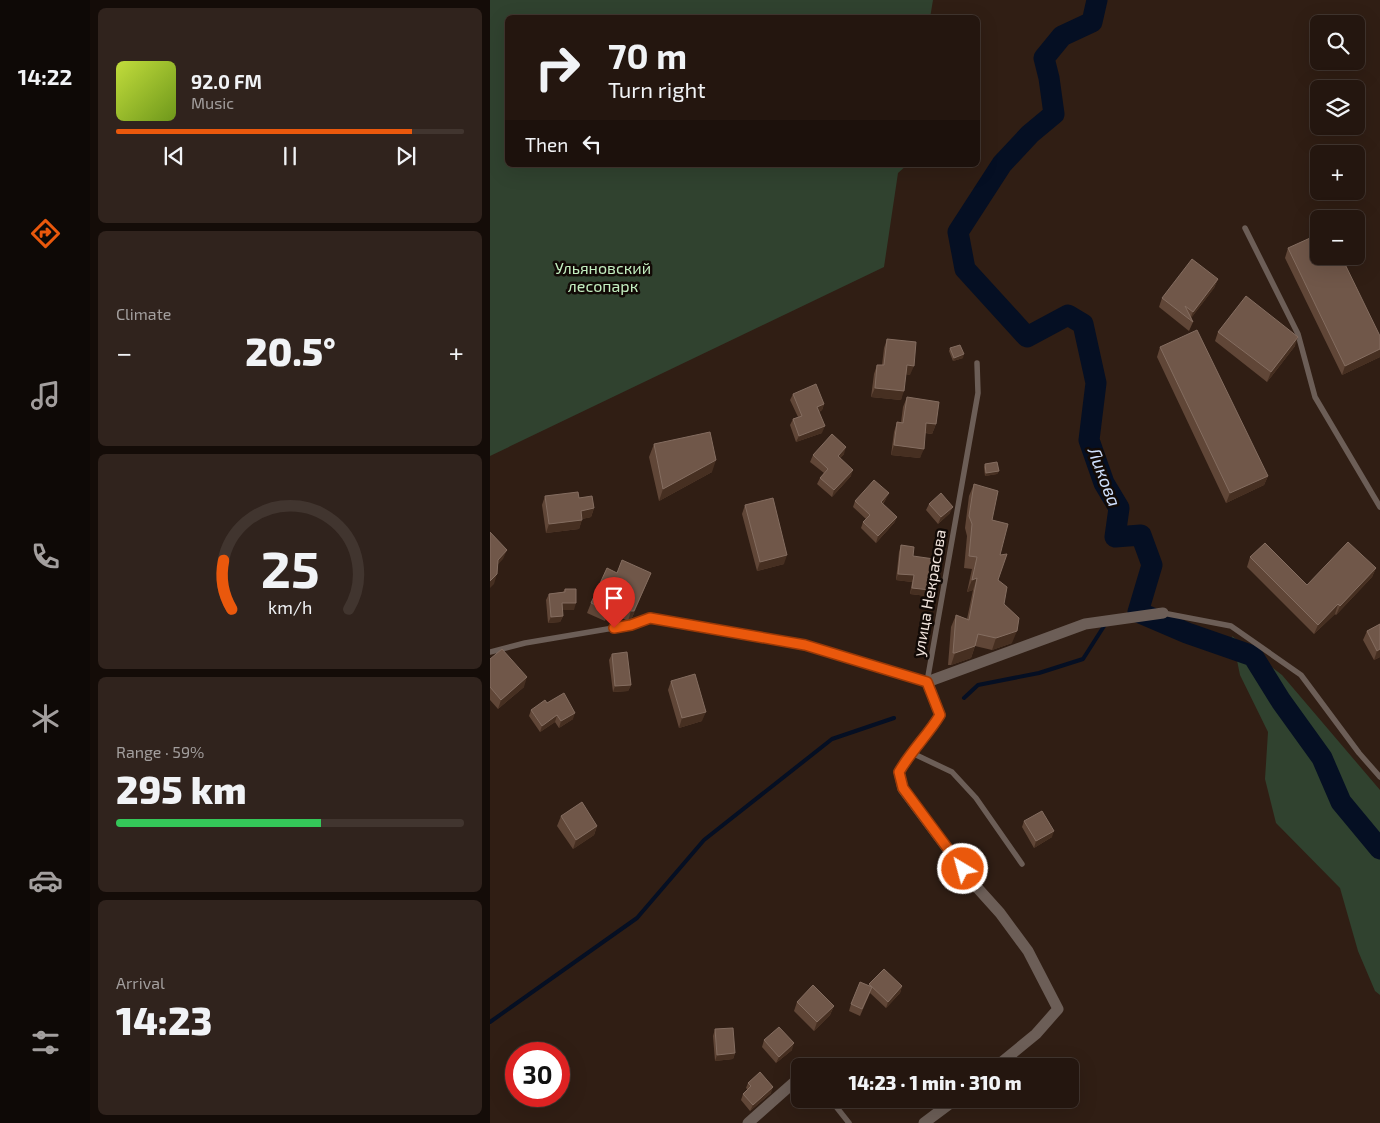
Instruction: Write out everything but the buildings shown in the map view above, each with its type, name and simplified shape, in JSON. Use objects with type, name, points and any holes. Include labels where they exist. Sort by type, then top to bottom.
[{"type":"street","points":[[1007,1058],[1036,1034],[1058,1009],[1028,951],[1000,913],[973,883],[903,788],[899,772],[930,732],[940,715],[927,682],[1085,624],[1163,612]]},
{"type":"street","points":[[748,1123],[791,1085]]},
{"type":"street","points":[[924,1123],[944,1108]]},
{"type":"lane","points":[[1245,228],[1298,334],[1315,396],[1380,507]]},
{"type":"lane","name":"улица Некрасова","points":[[490,652],[525,643],[631,625],[650,618],[805,645],[927,682],[978,393],[978,363]]},
{"type":"lane","points":[[1163,612],[1230,626],[1301,675],[1359,753],[1380,777]]},
{"type":"lane","points":[[912,753],[952,772],[976,798],[1022,864]]},
{"type":"lane","points":[[837,1108],[849,1123]]},
{"type":"green space","name":"Ульяновский лесопарк","points":[[490,0],[933,0],[930,15],[505,15],[505,167],[905,167],[898,173],[884,267],[490,456]]},
{"type":"green space","points":[[1232,636],[1282,675],[1380,790],[1380,995],[1375,991],[1358,951],[1340,888],[1276,823],[1265,779],[1268,732],[1240,675]]},
{"type":"waterway","name":"Ликова","points":[[1097,0],[1092,22],[1062,36],[1044,58],[1054,114],[1030,134],[1002,164],[958,232],[965,269],[1027,337],[1068,315],[1083,324],[1096,383],[1089,440],[1104,483],[1119,508],[1115,537],[1141,535],[1152,565],[1138,612],[1187,633],[1253,656],[1281,701],[1322,758],[1341,802],[1380,849]]},
{"type":"waterway","points":[[964,698],[978,685],[1039,673],[1083,659],[1106,623]]},
{"type":"waterway","points":[[490,1022],[637,918],[704,840],[832,739],[894,718]]},
{"type":"route","points":[[614,628],[631,625],[650,618],[805,645],[927,682],[940,715],[930,732],[906,760],[899,772],[903,788],[963,869]]}]
